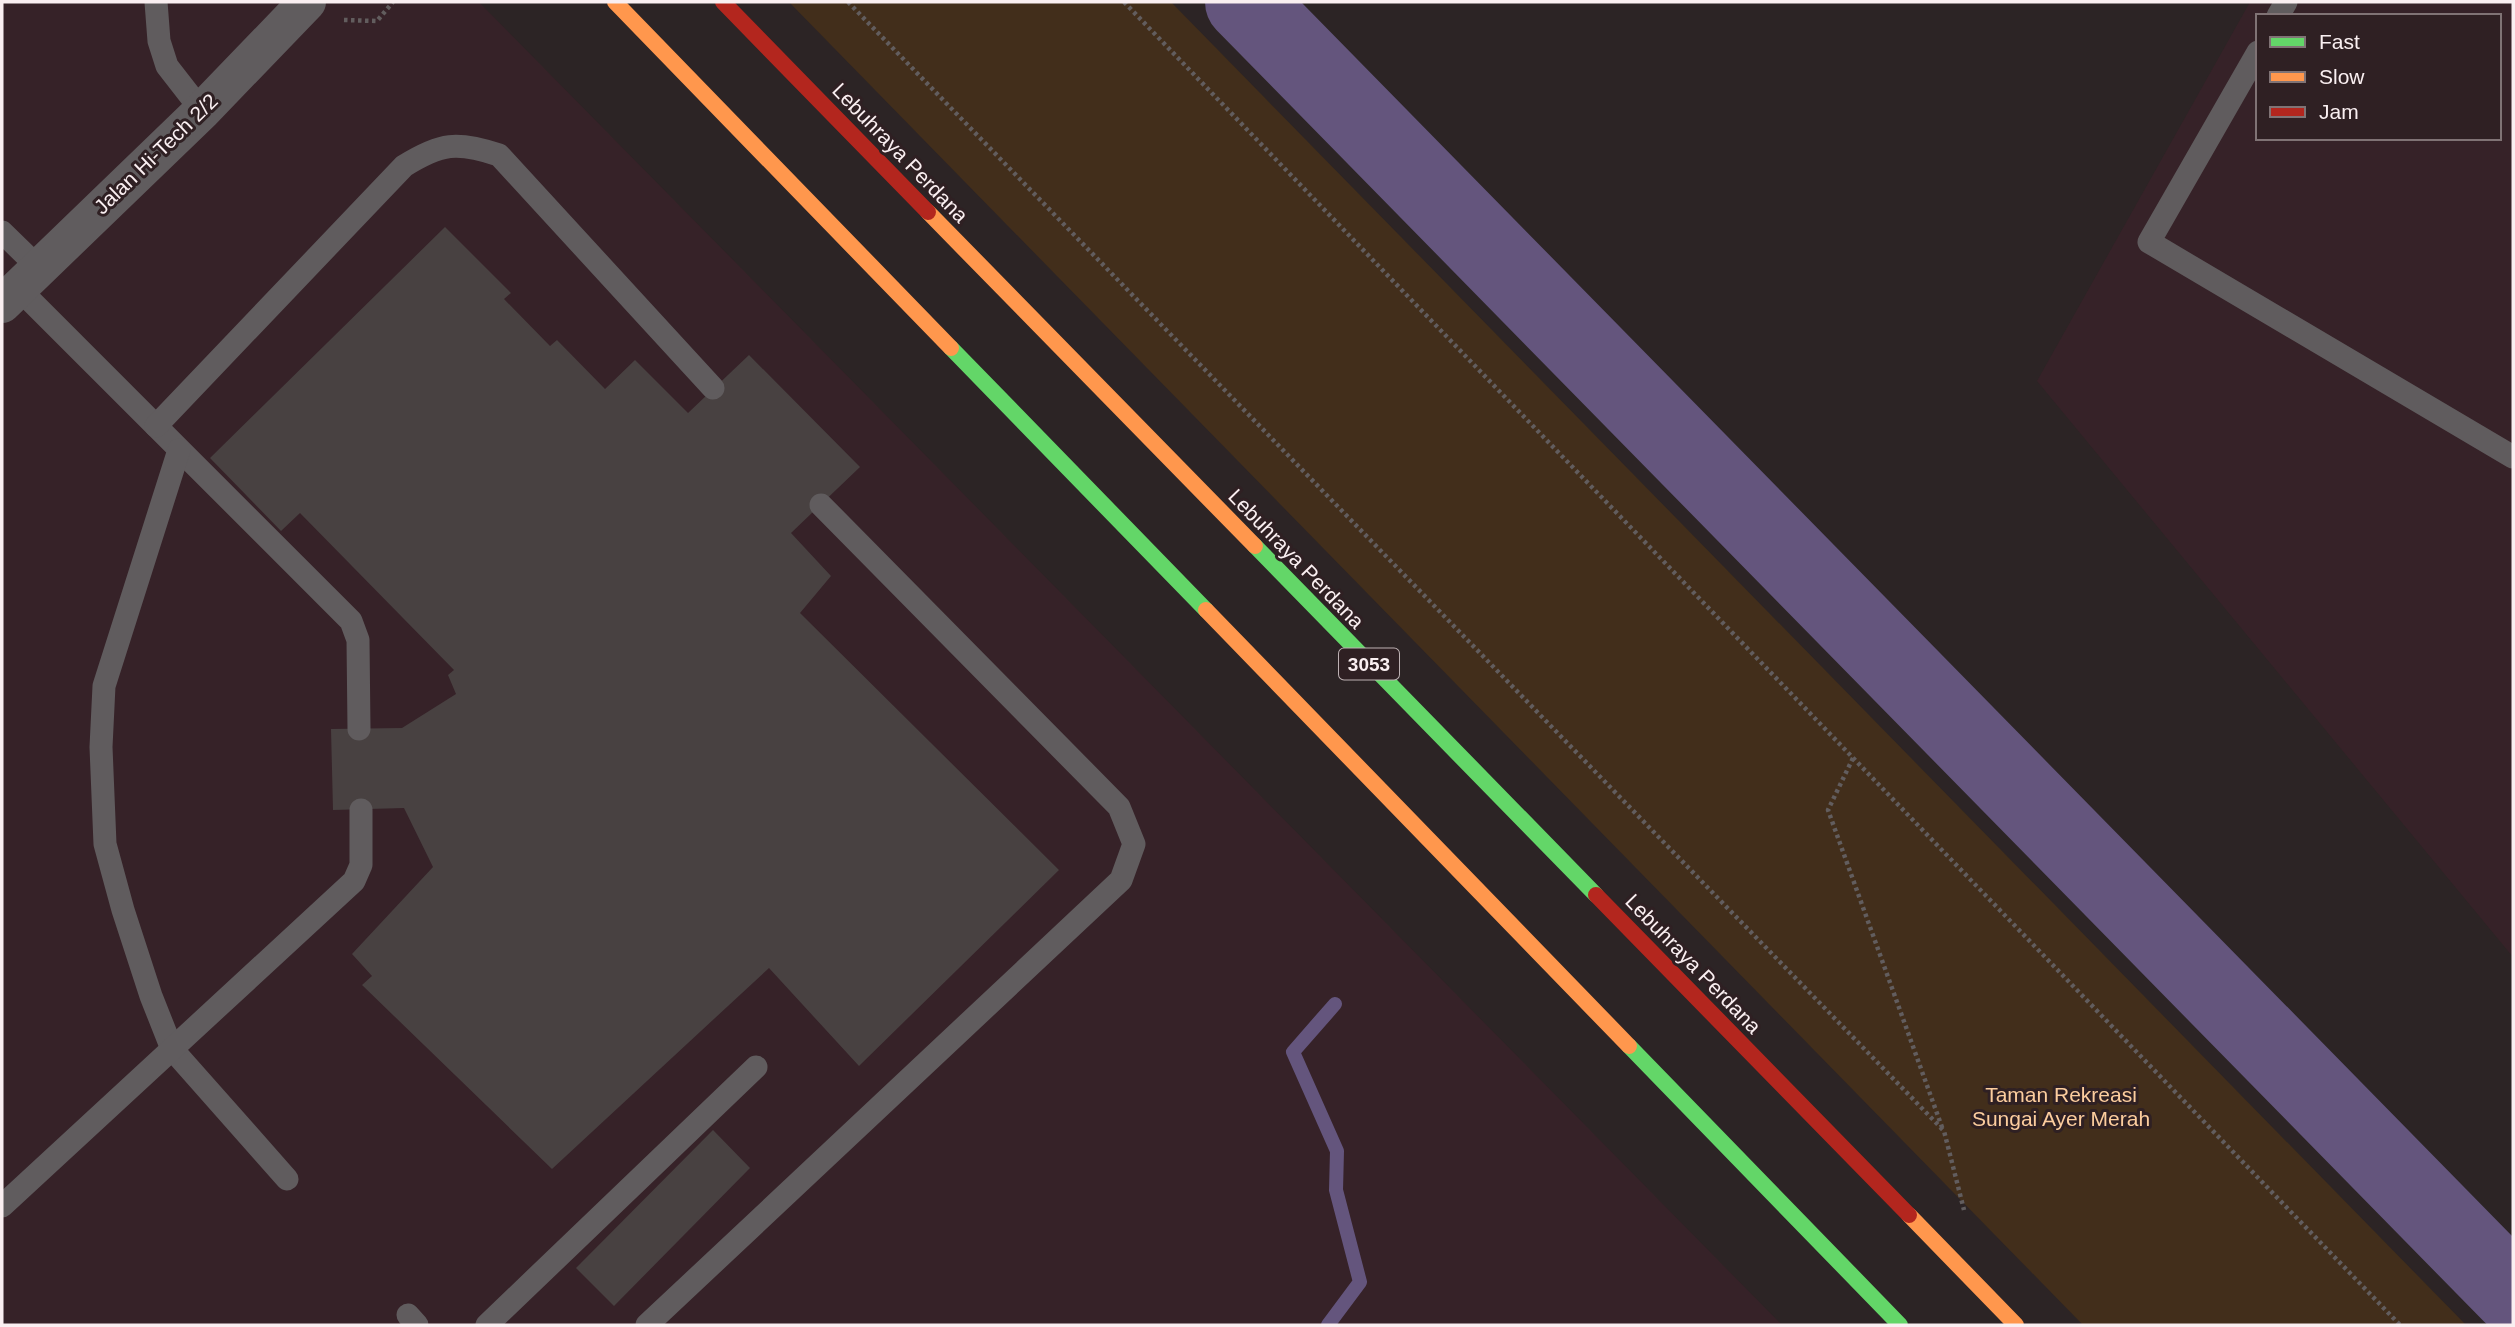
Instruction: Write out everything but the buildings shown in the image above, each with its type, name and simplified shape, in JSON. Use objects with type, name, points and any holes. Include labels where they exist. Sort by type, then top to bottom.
[{"type":"main road","points":[[615,2],[1900,1325]]},
{"type":"main road","name":"Lebuhraya Perdana","points":[[723,2],[2016,1325]]},
{"type":"street","name":"Jalan Hi-Tech 2/2","points":[[19,287],[202,111],[307,2]]},
{"type":"lane","points":[[156,2],[159,41],[167,66],[202,111]]},
{"type":"lane","points":[[2256,55],[2149,242],[2513,457]]},
{"type":"lane","points":[[156,426],[404,166],[429,150],[468,145],[499,155],[713,388]]},
{"type":"lane","points":[[2,232],[19,287],[351,621],[358,640],[359,729]]},
{"type":"lane","points":[[179,450],[104,686],[101,747],[105,844],[123,911],[172,1049],[287,1179]]},
{"type":"lane","points":[[647,1325],[1121,880],[1134,845],[1119,807],[821,505]]},
{"type":"lane","points":[[2,1206],[354,881],[361,865],[361,810]]},
{"type":"lane","points":[[487,1325],[756,1067]]},
{"type":"path","points":[[848,2],[1944,1131]]},
{"type":"path","points":[[1124,2],[2400,1325]]},
{"type":"path","points":[[1853,758],[1828,810],[1944,1131],[1965,1212]]},
{"type":"shaded area","points":[[2,2],[479,2],[1782,1325],[2,1325]]},
{"type":"shaded area","points":[[2250,2],[2513,2],[2513,957],[2037,381]]},
{"type":"green space","name":"Taman Rekreasi Sungai Ayer Merah","points":[[789,2],[1171,2],[2466,1325],[2083,1325]]},
{"type":"waterway","points":[[1245,2],[2513,1294]]},
{"type":"waterway","points":[[1328,1325],[1360,1282],[1336,1190],[1337,1151],[1293,1052],[1335,1004]]},
{"type":"traffic: fast","points":[[951,348],[1206,610]]},
{"type":"traffic: fast","points":[[1255,546],[1596,895]]},
{"type":"traffic: fast","points":[[1629,1046],[1900,1325]]},
{"type":"traffic: slow","points":[[615,2],[951,348]]},
{"type":"traffic: slow","points":[[928,212],[1255,546]]},
{"type":"traffic: slow","points":[[1206,610],[1629,1046]]},
{"type":"traffic: slow","points":[[1909,1215],[2016,1325]]},
{"type":"traffic: jam","points":[[723,2],[928,212]]},
{"type":"traffic: jam","points":[[1596,895],[1909,1215]]}]
